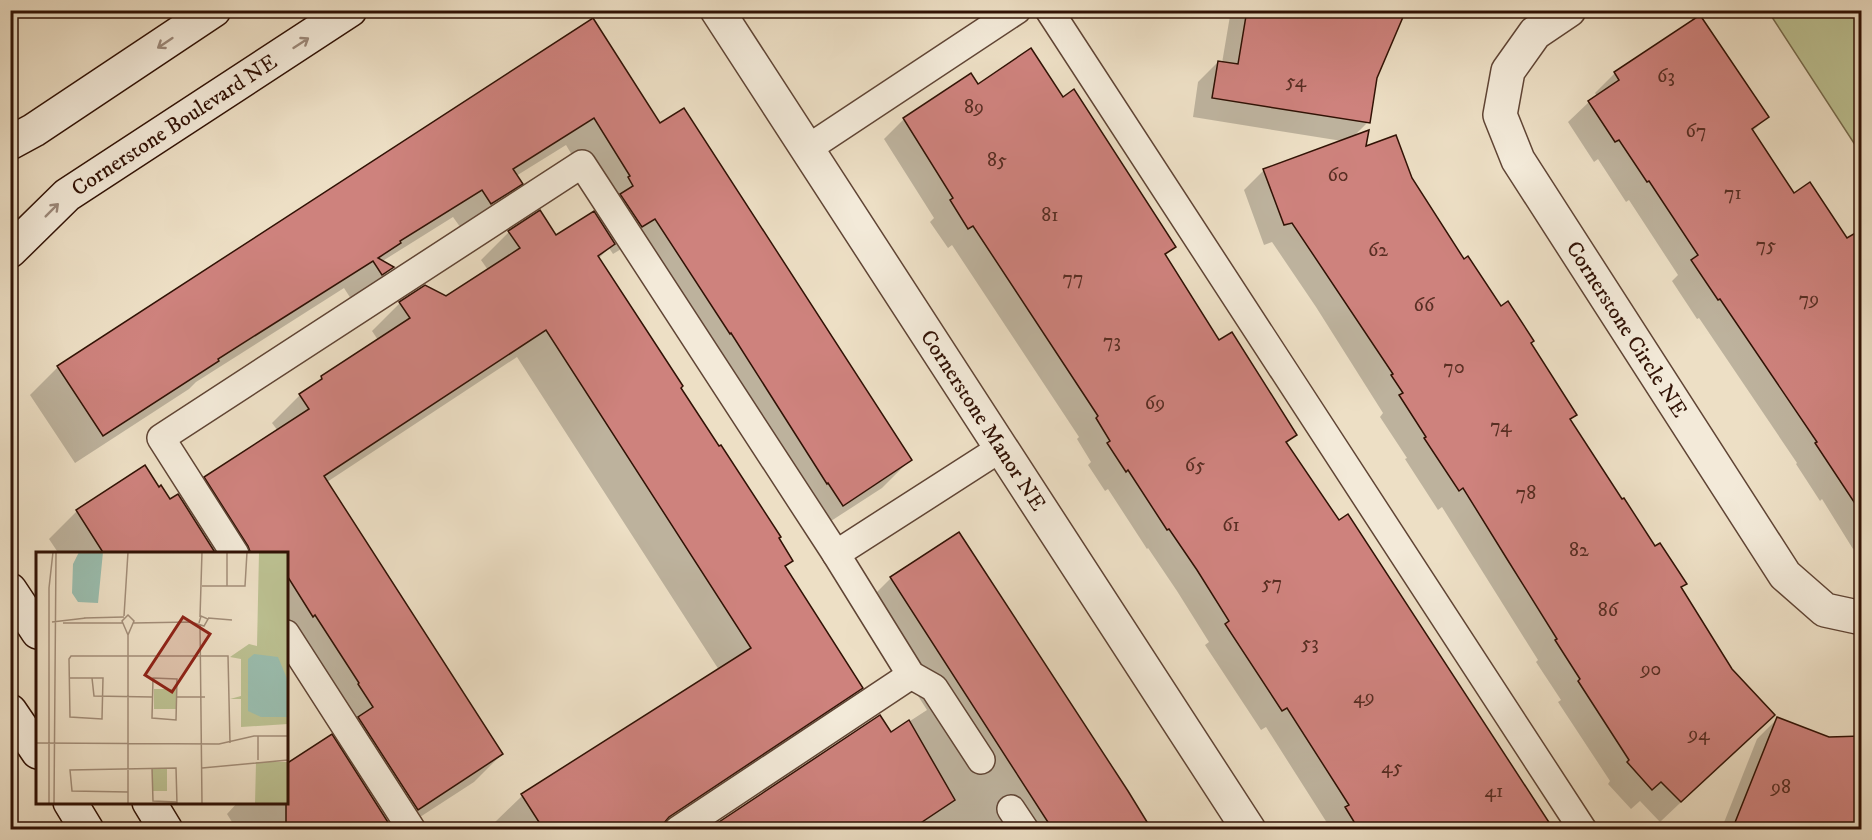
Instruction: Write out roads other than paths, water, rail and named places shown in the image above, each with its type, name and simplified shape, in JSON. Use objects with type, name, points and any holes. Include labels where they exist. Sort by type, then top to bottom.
[{"type":"street","points":[[10,143],[34,130],[214,10]]},
{"type":"street","name":"Cornerstone Boulevard NE","points":[[10,251],[67,195],[350,10]]},
{"type":"street","name":"Cornerstone Manor NE","points":[[717,10],[1249,830]]},
{"type":"street","name":"Cornerstone Circle NE","points":[[1569,10],[1535,33],[1508,71],[1500,114],[1518,160],[1785,575],[1825,610],[1862,618]]},
{"type":"street","points":[[10,590],[36,629]]},
{"type":"street","points":[[10,711],[36,749]]},
{"type":"street","points":[[71,804],[87,830]]},
{"type":"street","points":[[150,804],[166,830]]},
{"type":"lane","points":[[807,149],[1017,10]]},
{"type":"lane","points":[[1049,10],[1583,830]]},
{"type":"lane","points":[[234,552],[161,438],[582,164],[836,554],[911,675],[934,688],[981,760]]},
{"type":"lane","points":[[836,554],[1001,448]]},
{"type":"lane","points":[[288,637],[412,830]]},
{"type":"lane","points":[[678,830],[911,675]]}]
